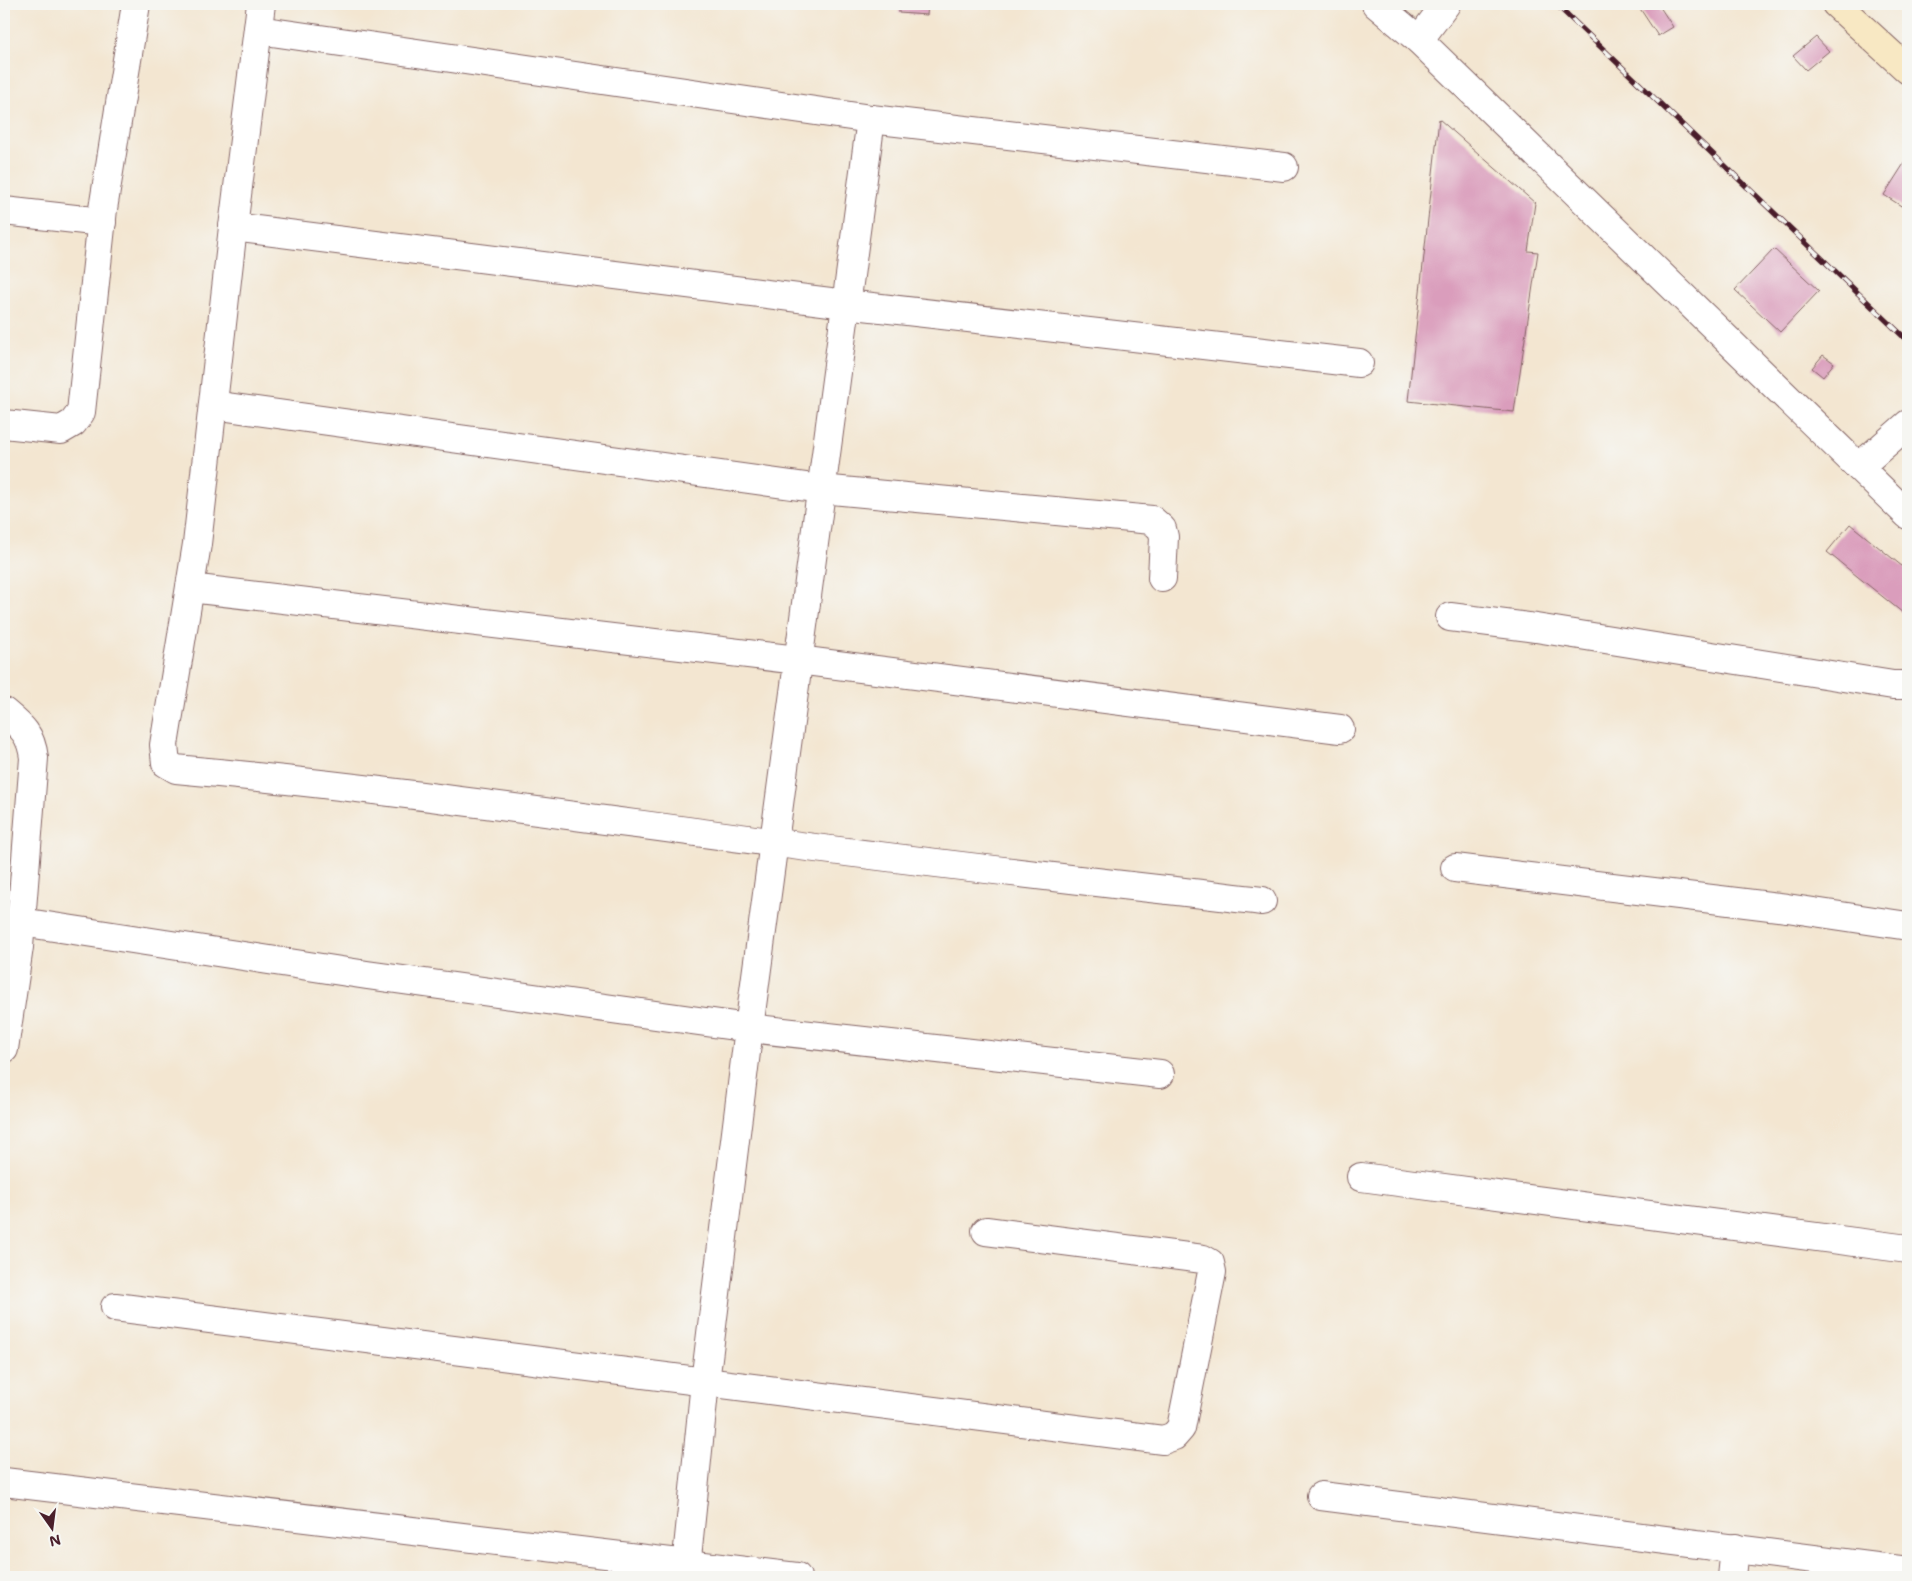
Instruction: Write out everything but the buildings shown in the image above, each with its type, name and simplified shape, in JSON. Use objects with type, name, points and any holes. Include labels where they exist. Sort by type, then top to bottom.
[{"type":"street","points":[[4,424],[61,430],[73,424],[80,412],[102,222],[136,4]]},
{"type":"street","points":[[1376,4],[1419,40],[1908,515]]},
{"type":"street","points":[[1419,40],[1446,4]]},
{"type":"street","points":[[1836,4],[1908,70]]},
{"type":"street","points":[[1262,901],[773,843],[483,802],[292,780],[176,770],[166,762],[164,745],[197,544],[259,17],[870,119],[1284,167]]},
{"type":"street","points":[[686,1571],[705,1382],[749,1028],[870,119]]},
{"type":"street","points":[[4,211],[102,222]]},
{"type":"street","points":[[233,227],[846,304],[1359,363]]},
{"type":"street","points":[[213,405],[821,488],[1152,520],[1162,529],[1164,537],[1162,578]]},
{"type":"street","points":[[1859,467],[1908,424]]},
{"type":"street","points":[[190,588],[798,660],[1340,728]]},
{"type":"street","points":[[1450,617],[1536,628],[1908,686]]},
{"type":"street","points":[[4,712],[24,729],[32,744],[34,758],[19,947],[4,1050]]},
{"type":"street","points":[[1455,868],[1777,907],[1908,926]]},
{"type":"street","points":[[21,922],[367,974],[749,1028],[1160,1074]]},
{"type":"street","points":[[1361,1177],[1908,1249]]},
{"type":"street","points":[[114,1308],[1163,1440],[1174,1436],[1181,1428],[1212,1272],[1210,1263],[1203,1259],[986,1231]]},
{"type":"street","points":[[4,1482],[686,1571],[797,1577]]},
{"type":"street","points":[[1321,1496],[1908,1571]]},
{"type":"street","points":[[1732,1577],[1735,1548]]},
{"type":"railway","points":[[1556,4],[1908,341]]}]
